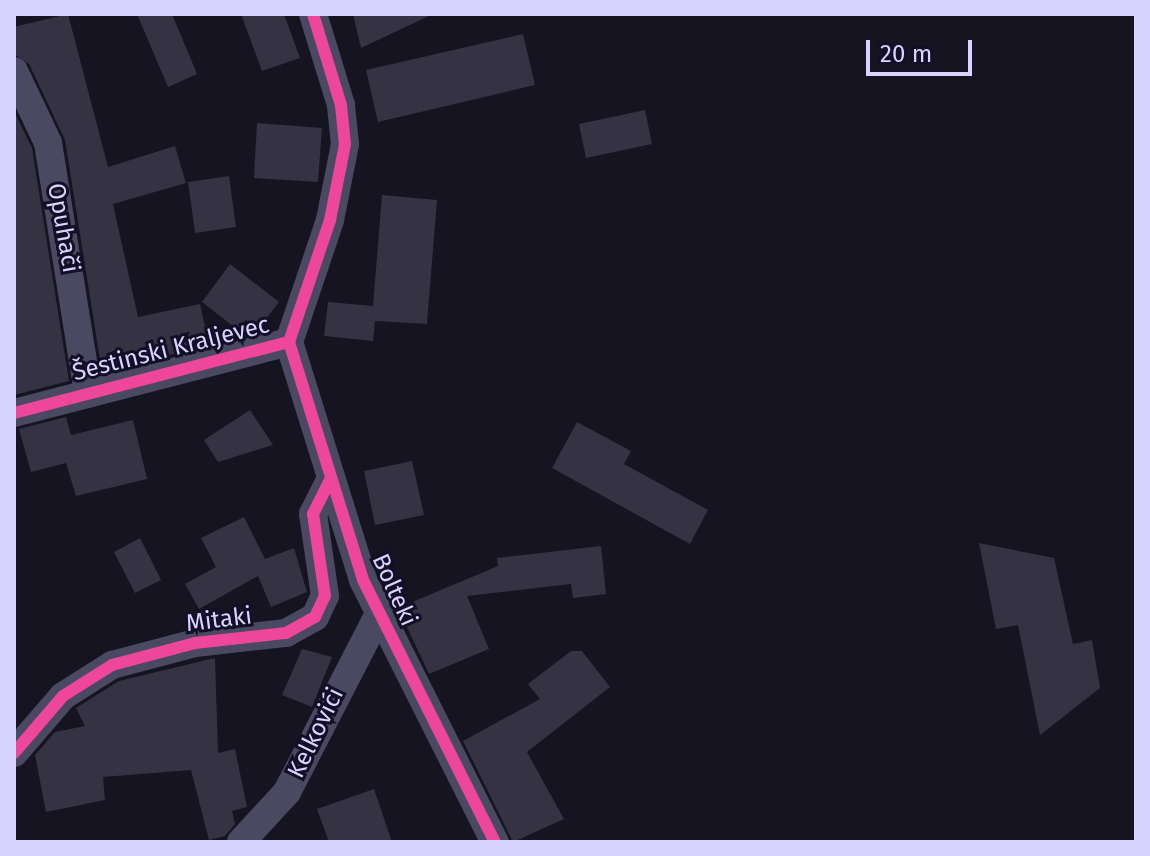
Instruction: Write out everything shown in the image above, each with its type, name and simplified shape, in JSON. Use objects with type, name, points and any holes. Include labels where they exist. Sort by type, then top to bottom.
[{"type":"street","name":"Šestinski Kraljevec","points":[[14,413],[289,342],[330,220],[345,144],[341,105],[313,14]]},
{"type":"street","name":"Opuhači","points":[[14,71],[48,143],[88,392]]},
{"type":"street","name":"Bolteki","points":[[289,342],[378,616],[495,842]]},
{"type":"street","name":"Mitaki","points":[[14,753],[63,696],[112,665],[195,643],[286,633],[315,617],[325,596],[313,514],[331,478]]},
{"type":"street","name":"Kelkovići","points":[[241,842],[287,792],[378,616]]},
{"type":"building","points":[[68,14],[108,167],[175,146],[186,183],[113,204],[138,317],[200,304],[209,345],[102,372],[65,140],[29,64],[14,54],[14,27]]},
{"type":"building","points":[[137,14],[172,14],[197,74],[168,87]]},
{"type":"building","points":[[241,14],[284,14],[300,58],[262,71]]},
{"type":"building","points":[[353,14],[433,14],[361,48]]},
{"type":"building","points":[[523,34],[535,85],[378,122],[366,70]]},
{"type":"building","points":[[645,110],[652,144],[586,158],[579,124]]},
{"type":"building","points":[[14,111],[32,148],[69,381],[14,395]]},
{"type":"building","points":[[257,123],[322,128],[318,182],[254,178]]},
{"type":"building","points":[[229,176],[236,227],[195,233],[188,182]]},
{"type":"building","points":[[382,195],[437,200],[427,324],[375,321],[373,341],[324,336],[328,302],[373,306]]},
{"type":"building","points":[[230,264],[279,302],[258,329],[246,320],[238,330],[202,302]]},
{"type":"building","points":[[250,410],[273,445],[218,462],[204,440]]},
{"type":"building","points":[[66,417],[71,435],[133,420],[147,479],[76,496],[66,463],[31,472],[19,429]]},
{"type":"building","points":[[577,422],[631,451],[624,464],[708,510],[690,544],[552,468]]},
{"type":"building","points":[[412,461],[424,515],[375,525],[364,471]]},
{"type":"building","points":[[244,517],[265,559],[294,548],[307,592],[271,607],[258,576],[199,609],[185,584],[216,567],[201,538]]},
{"type":"building","points":[[140,538],[161,580],[135,593],[114,552]]},
{"type":"building","points":[[979,543],[1054,558],[1073,644],[1092,640],[1100,688],[1040,735],[1018,625],[996,629]]},
{"type":"building","points":[[601,546],[606,594],[573,598],[571,584],[467,596],[489,649],[429,674],[398,608],[498,566],[497,558]]},
{"type":"building","points":[[302,649],[332,657],[312,707],[282,695]]},
{"type":"building","points":[[571,651],[582,651],[610,687],[527,752],[564,819],[513,842],[463,741],[540,699],[528,684]]},
{"type":"building","points":[[215,658],[218,753],[235,749],[247,807],[232,811],[235,824],[225,836],[209,840],[191,770],[103,777],[105,800],[46,812],[35,755],[55,732],[85,726],[76,708],[119,681]]},
{"type":"building","points":[[374,789],[392,842],[329,842],[317,809]]},
{"type":"cycle path","points":[[14,413],[289,342],[330,220],[345,144],[341,105],[313,14]]},
{"type":"cycle path","points":[[289,342],[363,580],[495,842]]},
{"type":"cycle path","points":[[14,753],[63,696],[112,665],[195,643],[286,633],[315,617],[325,596],[313,514],[331,478]]}]
